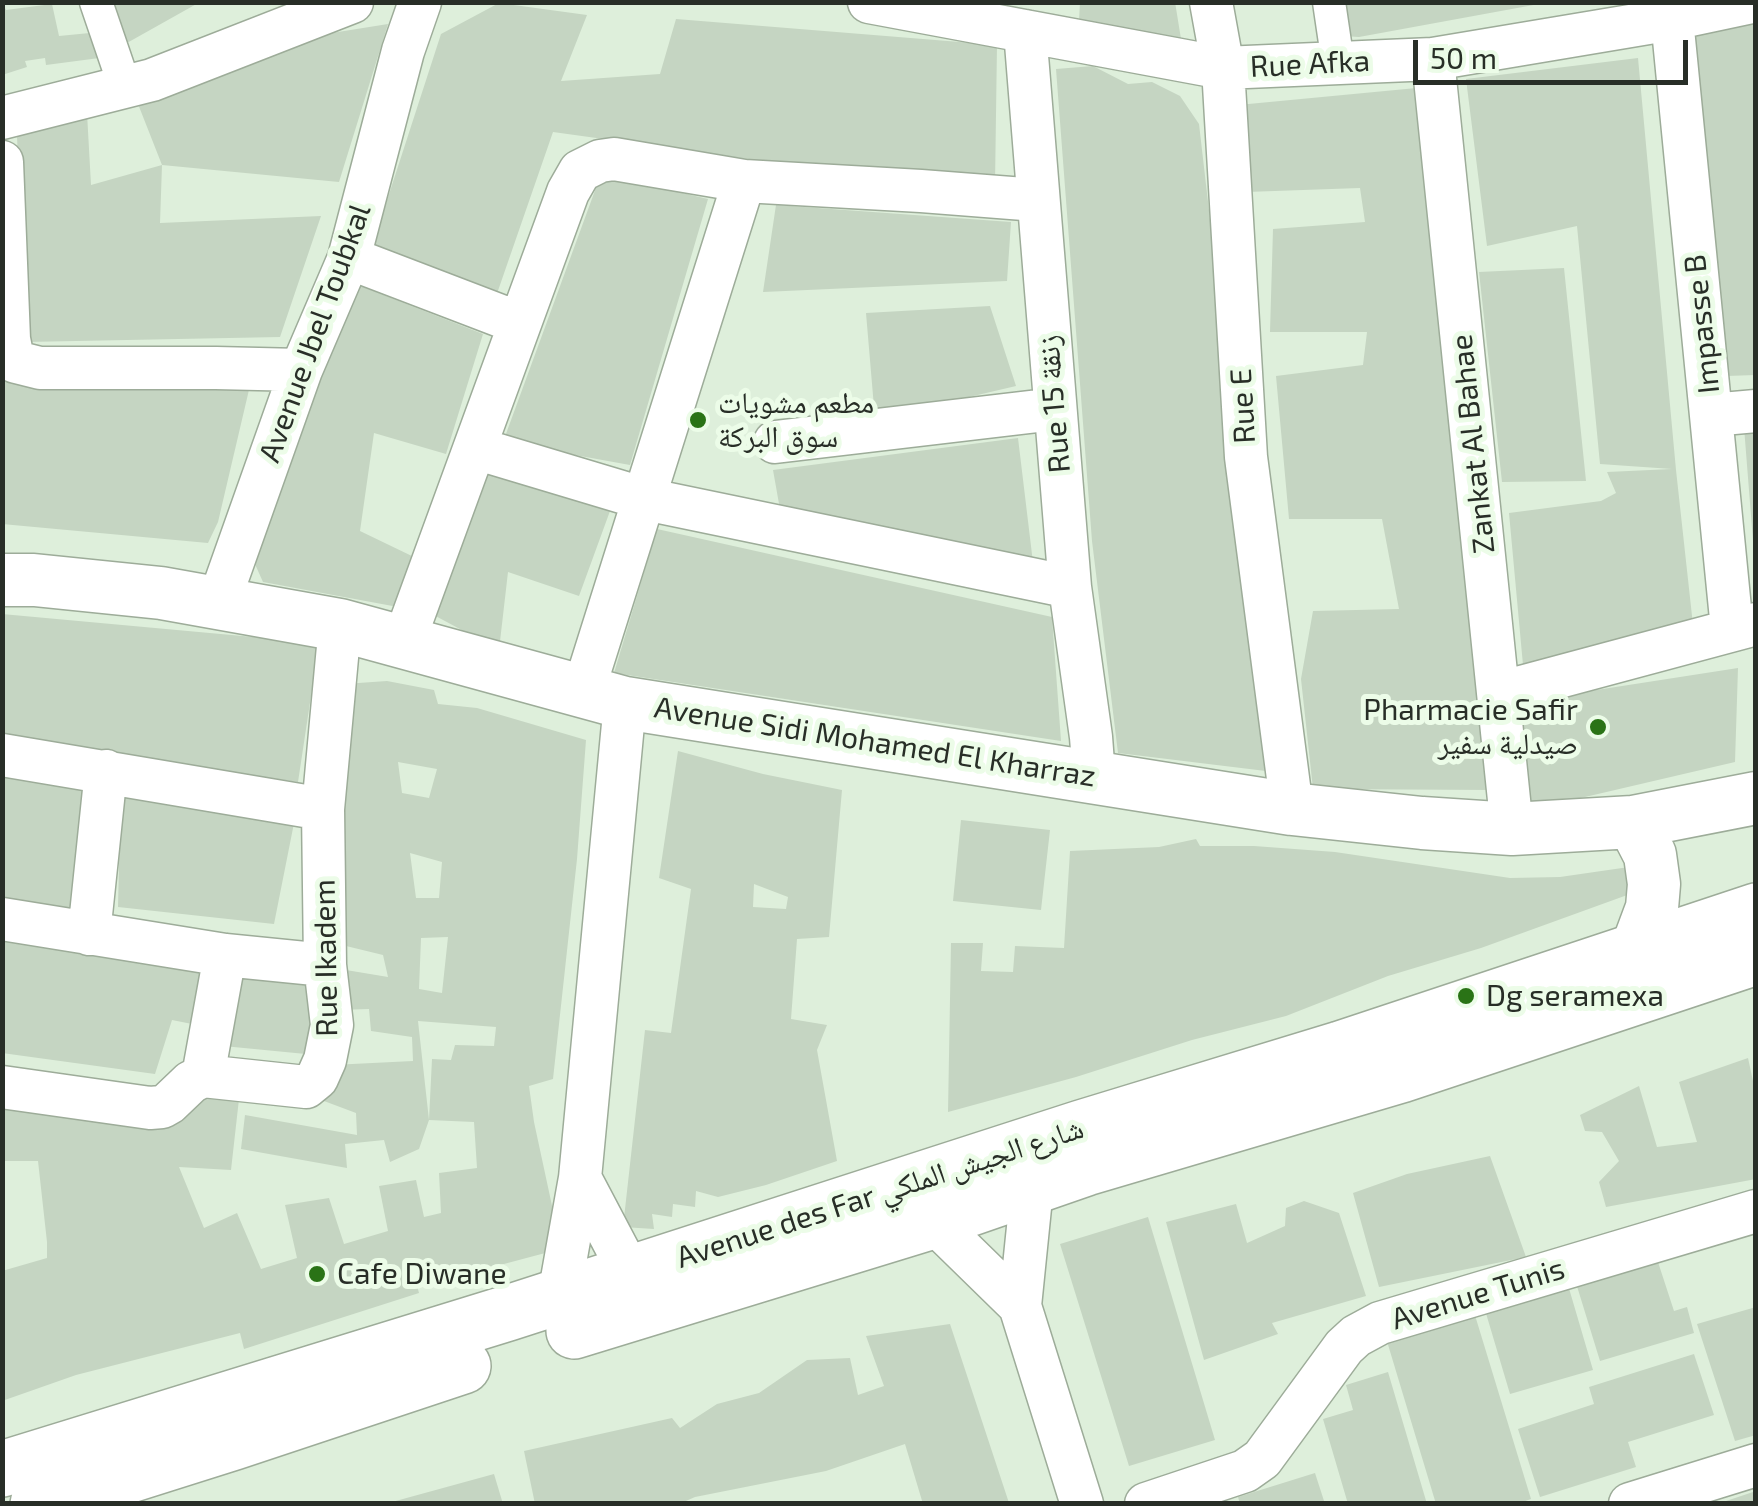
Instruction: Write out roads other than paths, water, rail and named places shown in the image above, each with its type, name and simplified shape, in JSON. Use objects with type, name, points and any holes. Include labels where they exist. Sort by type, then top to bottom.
[{"type":"main road","name":"Avenue des Far شارع الجيش الملكي","points":[[2,1470],[1358,1043],[1756,911]]},
{"type":"main road","name":"Avenue des Far شارع الجيش الملكي","points":[[38,1504],[517,1348],[933,1221],[1086,1168],[1401,1075],[1756,957]]},
{"type":"street","points":[[96,2],[125,87]]},
{"type":"street","points":[[2,118],[152,80],[352,2]]},
{"type":"street","name":"Avenue Jbel Toubkal","points":[[218,604],[301,370],[350,258],[403,51],[420,2]]},
{"type":"street","name":"Rue Afka","points":[[869,2],[1223,68],[1432,58],[1752,2]]},
{"type":"street","name":"Rue E","points":[[1211,2],[1223,68],[1246,457],[1292,808]]},
{"type":"street","points":[[1329,2],[1338,63]]},
{"type":"street","name":"Impasse B","points":[[1672,19],[1711,415],[1744,627]]},
{"type":"street","name":"Rue 15 زنقة","points":[[1025,31],[1070,587],[1094,776]]},
{"type":"street","name":"Zankat Al Bahae","points":[[1432,58],[1512,829]]},
{"type":"street","points":[[404,641],[518,323],[568,192],[580,171],[600,161],[614,160],[744,181],[1038,200]]},
{"type":"street","points":[[2,162],[9,339],[16,362],[40,368],[301,370]]},
{"type":"street","points":[[559,1296],[580,1178],[604,697],[645,498],[744,181]]},
{"type":"street","points":[[350,258],[518,323]]},
{"type":"street","points":[[775,442],[1055,409]]},
{"type":"street","points":[[1711,415],[1756,410]]},
{"type":"street","points":[[474,448],[645,498],[1070,587]]},
{"type":"street","name":"Avenue Sidi Mohamed El Kharraz","points":[[2,580],[161,594],[218,604],[404,641],[604,697],[1292,808],[1512,829],[1633,822],[1756,798]]},
{"type":"street","name":"Rue Ikadem","points":[[203,1076],[306,1087],[317,1078],[326,1060],[332,1025],[325,965],[323,808],[340,626]]},
{"type":"street","points":[[1499,693],[1744,627]]},
{"type":"street","points":[[2,755],[323,808]]},
{"type":"street","points":[[89,934],[106,771]]},
{"type":"street","points":[[1633,822],[1650,855],[1654,884],[1652,908],[1636,951]]},
{"type":"street","points":[[2,918],[225,955],[325,965]]},
{"type":"street","points":[[2,1087],[150,1108],[169,1104],[203,1076],[225,955]]},
{"type":"street","points":[[580,1178],[630,1273]]},
{"type":"street","points":[[1032,1188],[1020,1306],[1082,1504]]},
{"type":"street","name":"Avenue Tunis","points":[[1146,1504],[1246,1470],[1262,1459],[1344,1346],[1380,1323],[1756,1210]]},
{"type":"street","points":[[933,1221],[1020,1306]]},
{"type":"street","points":[[1630,1504],[1756,1465]]},
{"type":"place","name":"مطعم مشويات سوق البركة","points":[[698,420]]},
{"type":"place","name":"Pharmacie Safir صيدلية سفير","points":[[1598,727]]},
{"type":"place","name":"Dg seramexa","points":[[1466,996]]},
{"type":"place","name":"Cafe Diwane","points":[[317,1274]]}]
